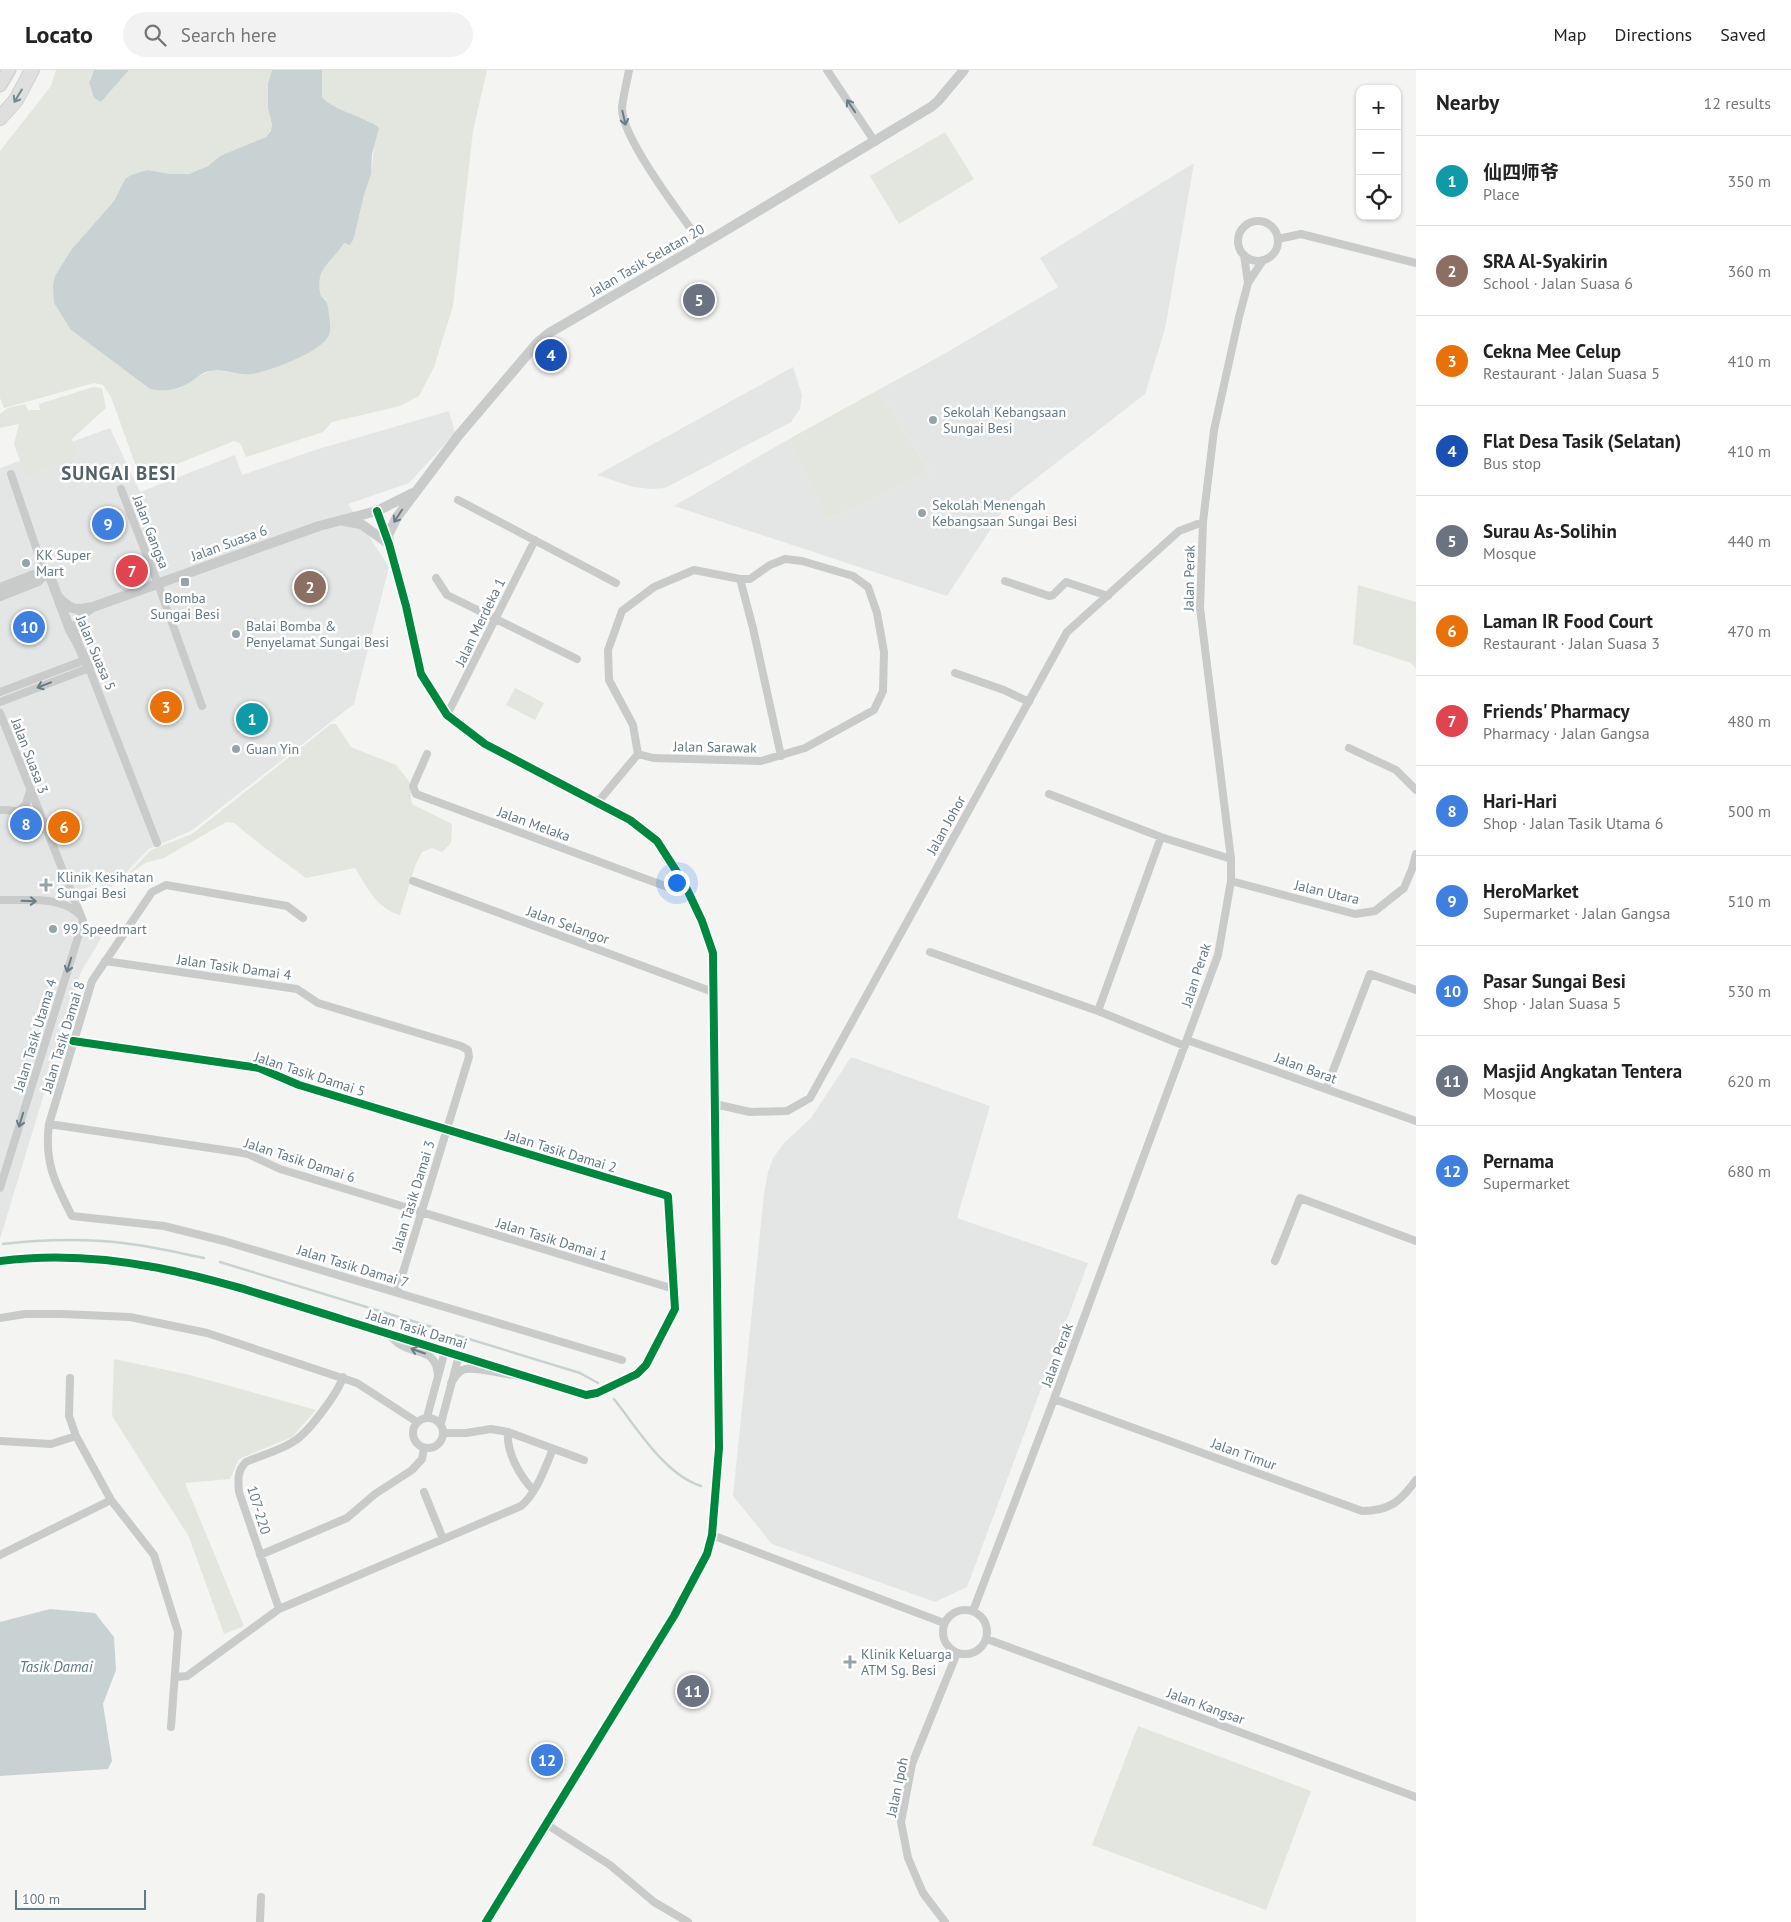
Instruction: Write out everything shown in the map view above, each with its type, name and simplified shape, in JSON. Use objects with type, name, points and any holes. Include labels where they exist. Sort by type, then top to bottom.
[{"type":"highway","points":[[0,85],[10,70]]},
{"type":"highway","points":[[0,118],[16,100],[32,70]]},
{"type":"street","points":[[629,70],[622,109],[625,124],[658,184],[702,244]]},
{"type":"street","points":[[827,70],[875,142]]},
{"type":"street","name":"Jalan Tasik Selatan 20","points":[[376,511],[416,492],[463,429],[538,342],[549,333],[702,244],[832,165],[875,142],[938,101],[964,70]]},
{"type":"street","points":[[1251,222],[1266,222],[1274,229],[1278,239],[1274,252],[1263,260],[1250,259],[1244,255],[1238,243],[1241,230],[1251,222]]},
{"type":"street","points":[[1278,239],[1301,234],[1416,263]]},
{"type":"street","name":"Jalan Perak","points":[[1244,255],[1248,283]]},
{"type":"street","name":"Jalan Perak","points":[[973,1611],[1218,955],[1231,881],[1231,859],[1200,608],[1203,522],[1214,430],[1248,283],[1263,260]]},
{"type":"street","name":"Jalan Suasa 5","points":[[11,474],[45,574],[51,579],[70,630],[87,664],[157,843]]},
{"type":"street","name":"Jalan Gangsa","points":[[121,489],[202,706]]},
{"type":"street","points":[[389,544],[390,529],[416,492]]},
{"type":"street","points":[[458,500],[616,583]]},
{"type":"street","points":[[376,511],[389,544],[406,606],[421,674],[447,715],[485,744],[630,820],[657,841],[684,883],[702,921],[713,953],[719,1428],[718,1476],[712,1535],[707,1554],[679,1608],[486,1922]]},
{"type":"street","name":"Jalan Suasa 6","points":[[77,642],[77,620],[80,615],[93,607],[319,526],[376,511]]},
{"type":"street","points":[[340,520],[361,524],[389,544]]},
{"type":"street","name":"Jalan Johor","points":[[715,1104],[750,1112],[787,1111],[810,1098],[1067,632],[1179,531],[1203,522]]},
{"type":"street","name":"Jalan Merdeka 1","points":[[447,715],[535,540]]},
{"type":"street","name":"Jalan Sarawak","points":[[638,754],[653,758],[761,762],[804,748],[874,710],[883,691],[884,652],[877,613],[868,587],[853,576],[802,561],[785,559],[770,565],[750,579],[740,579]]},
{"type":"street","points":[[598,802],[638,754],[633,725],[609,680],[608,650],[622,611],[654,586],[694,570],[740,579],[754,628],[781,756]]},
{"type":"street","points":[[0,588],[34,575],[45,574]]},
{"type":"street","points":[[0,596],[38,581],[45,574]]},
{"type":"street","points":[[436,578],[447,595],[577,660]]},
{"type":"street","points":[[1005,581],[1049,596],[1053,595],[1066,582],[1108,596]]},
{"type":"street","name":"Jalan Suasa 6","points":[[58,598],[73,609],[93,607]]},
{"type":"street","points":[[0,692],[87,664]]},
{"type":"street","points":[[0,702],[87,664]]},
{"type":"street","points":[[955,674],[1004,690],[1029,702]]},
{"type":"street","name":"Jalan Suasa 3","points":[[0,713],[82,917]]},
{"type":"street","points":[[1349,748],[1396,770],[1416,790]]},
{"type":"street","name":"Jalan Melaka","points":[[427,754],[413,786],[416,794],[673,889],[684,883]]},
{"type":"street","points":[[20,810],[26,804],[30,791]]},
{"type":"street","points":[[1049,794],[1161,837],[1231,859]]},
{"type":"street","points":[[0,810],[20,810],[34,819],[46,831]]},
{"type":"street","points":[[1098,1011],[1161,837]]},
{"type":"street","name":"Jalan Utara","points":[[1231,881],[1354,914],[1375,911],[1404,888],[1416,854]]},
{"type":"street","name":"Jalan Selangor","points":[[413,881],[713,992]]},
{"type":"street","name":"Jalan Tasik Damai 8","points":[[72,1216],[54,1180],[47,1142],[49,1124],[92,981],[152,892],[166,886],[287,906],[303,918]]},
{"type":"street","points":[[57,901],[65,895],[69,887]]},
{"type":"street","points":[[0,900],[57,901],[70,907],[82,917]]},
{"type":"street","name":"Jalan Tasik Utama 4","points":[[0,1188],[82,925],[82,917]]},
{"type":"street","name":"Jalan Barat","points":[[930,952],[1416,1121]]},
{"type":"street","name":"Jalan Tasik Damai 4","points":[[105,961],[297,989],[318,1003],[461,1046],[468,1050]]},
{"type":"street","points":[[1326,1089],[1370,974],[1416,990]]},
{"type":"street","name":"Jalan Tasik Damai 5","points":[[73,1041],[259,1068],[299,1085],[447,1129]]},
{"type":"street","name":"Jalan Tasik Damai 3","points":[[397,1292],[469,1057],[468,1050]]},
{"type":"street","name":"Jalan Tasik Damai 6","points":[[49,1124],[248,1154],[280,1169],[422,1212]]},
{"type":"street","name":"Jalan Tasik Damai 2","points":[[447,1129],[668,1196]]},
{"type":"street","name":"Jalan Tasik Damai","points":[[0,1260],[22,1258],[91,1258],[121,1260],[208,1278],[586,1395],[592,1395],[638,1374],[646,1365],[675,1309],[668,1196]]},
{"type":"street","points":[[1275,1261],[1300,1198],[1416,1241]]},
{"type":"street","name":"Jalan Tasik Damai 1","points":[[422,1212],[674,1289]]},
{"type":"street","name":"Jalan Tasik Damai 7","points":[[72,1216],[164,1226],[224,1241],[622,1360]]},
{"type":"street","points":[[0,1318],[25,1314],[130,1317],[206,1333],[344,1377],[357,1383],[417,1422]]},
{"type":"street","points":[[388,1334],[399,1344],[432,1358],[437,1363],[438,1376]]},
{"type":"street","points":[[427,1417],[445,1351]]},
{"type":"street","points":[[440,1423],[459,1355]]},
{"type":"street","points":[[451,1383],[458,1373],[468,1369],[504,1375],[523,1375]]},
{"type":"street","name":"107-220","points":[[279,1609],[238,1492],[237,1477],[240,1468],[246,1462],[295,1441],[303,1434],[340,1388],[344,1377]]},
{"type":"street","points":[[70,1378],[69,1416],[76,1436],[111,1500],[154,1555],[178,1632],[171,1727]]},
{"type":"street","name":"Jalan Timur","points":[[1054,1398],[1362,1511],[1377,1511],[1392,1506],[1407,1493],[1416,1480]]},
{"type":"street","points":[[427,1417],[437,1420],[444,1433],[441,1442],[429,1448],[420,1446],[414,1439],[413,1430],[417,1422],[427,1417]]},
{"type":"street","points":[[444,1433],[466,1433],[492,1429],[508,1432],[584,1460]]},
{"type":"street","points":[[508,1432],[507,1442],[522,1478],[533,1490]]},
{"type":"street","points":[[0,1441],[51,1444],[76,1436]]},
{"type":"street","points":[[260,1555],[347,1518],[375,1494],[412,1470],[422,1459],[424,1448]]},
{"type":"street","points":[[175,1677],[187,1676],[279,1609],[521,1506],[526,1502],[533,1490],[554,1449]]},
{"type":"street","points":[[424,1492],[443,1539]]},
{"type":"street","points":[[0,1555],[111,1500]]},
{"type":"street","points":[[712,1535],[944,1623]]},
{"type":"street","points":[[961,1610],[973,1611],[984,1619],[987,1639],[973,1653],[957,1653],[947,1646],[943,1640],[944,1623],[948,1616],[955,1612],[961,1610]]},
{"type":"street","name":"Jalan Kangsar","points":[[987,1639],[1416,1797]]},
{"type":"street","name":"Jalan Ipoh","points":[[945,1922],[923,1893],[908,1858],[901,1822],[912,1764],[957,1653]]},
{"type":"street","points":[[546,1824],[610,1865],[654,1902],[688,1922]]},
{"type":"street","points":[[260,1922],[261,1896]]},
{"type":"shaded area","points":[[56,70],[94,70],[89,84],[101,102],[129,70],[272,70],[268,83],[272,125],[266,138],[220,156],[208,166],[189,174],[170,174],[147,170],[125,179],[114,201],[71,250],[55,276],[54,303],[71,330],[150,389],[197,377],[212,370],[252,374],[278,366],[319,347],[326,299],[321,296],[320,279],[325,267],[344,243],[347,244],[354,238],[372,167],[374,147],[371,122],[336,109],[322,97],[322,70],[487,70],[473,131],[453,306],[434,367],[419,396],[400,406],[332,422],[323,432],[246,457],[240,443],[234,441],[147,476],[138,472],[111,397],[103,385],[94,383],[4,408],[0,398],[0,151],[51,86]]},
{"type":"shaded area","points":[[945,132],[974,179],[899,224],[870,176]]},
{"type":"shaded area","points":[[1194,163],[1165,329],[1145,394],[1011,498],[947,596],[674,506],[789,439],[827,520],[930,472],[878,390],[937,358],[1058,287],[1040,258]]},
{"type":"shaded area","points":[[793,367],[802,395],[800,409],[791,422],[665,488],[633,487],[597,475]]},
{"type":"shaded area","points":[[93,387],[102,388],[106,408],[72,439],[78,454],[26,476],[14,444],[19,424],[0,428],[0,414],[8,408],[25,404],[28,410],[40,410],[39,404]]},
{"type":"shaded area","points":[[878,390],[930,472],[827,520],[789,439]]},
{"type":"shaded area","points":[[449,411],[455,433],[409,483],[348,504],[389,567],[354,704],[191,831],[149,849],[114,885],[104,890],[99,882],[75,893],[87,920],[88,929],[103,935],[81,972],[0,1239],[0,468],[110,428],[140,492],[235,455],[242,475],[315,450]]},
{"type":"shaded area","points":[[1358,585],[1416,602],[1416,669],[1411,663],[1353,644]]},
{"type":"shaded area","points":[[250,615],[259,638],[247,643],[238,620]]},
{"type":"shaded area","points":[[515,688],[544,703],[535,720],[506,705]]},
{"type":"shaded area","points":[[331,724],[336,724],[351,747],[396,765],[409,781],[412,804],[452,824],[451,843],[442,852],[432,848],[422,852],[415,866],[400,915],[379,903],[368,890],[355,868],[306,878],[234,823],[226,822],[164,858],[145,863],[124,878],[151,850],[192,834]]},
{"type":"shaded area","points":[[851,1057],[990,1106],[957,1218],[1088,1263],[967,1587],[935,1602],[772,1544],[733,1496],[764,1194],[768,1172],[773,1158],[784,1143],[811,1118]]},
{"type":"shaded area","points":[[114,1359],[190,1375],[316,1410],[292,1437],[239,1459],[230,1479],[185,1483],[244,1626],[224,1634],[189,1537],[112,1416]]},
{"type":"shaded area","points":[[1138,1726],[1311,1791],[1266,1910],[1092,1845]]},
{"type":"water","points":[[94,70],[129,70],[101,102],[94,98],[89,83]]},
{"type":"water","points":[[272,70],[322,70],[322,97],[343,111],[372,123],[379,128],[372,154],[371,174],[354,238],[350,245],[344,243],[325,267],[320,279],[321,296],[328,307],[329,335],[317,348],[295,360],[271,369],[252,374],[215,370],[204,373],[176,389],[150,389],[71,330],[54,303],[53,285],[55,276],[71,250],[114,201],[125,179],[131,175],[147,170],[170,174],[189,174],[208,166],[220,156],[266,137],[271,131],[272,125],[268,108],[268,83]]},
{"type":"water","name":"Tasik Damai","points":[[50,1609],[95,1613],[114,1637],[116,1670],[103,1704],[112,1761],[108,1769],[0,1776],[0,1622]]},
{"type":"waterway","points":[[3,1244],[52,1240],[102,1241],[140,1245],[204,1258]]},
{"type":"waterway","points":[[220,1262],[435,1328]]},
{"type":"waterway","points":[[456,1335],[580,1373],[598,1383]]},
{"type":"waterway","points":[[614,1399],[664,1461],[675,1472],[701,1486]]},
{"type":"cycle path","points":[[377,511],[389,544],[406,606],[421,674],[447,715],[485,744],[630,820],[657,841],[684,883],[702,921],[713,953],[719,1448],[712,1535],[707,1554],[674,1616],[486,1922]]},
{"type":"cycle path","points":[[0,1261],[45,1258],[89,1259],[132,1263],[175,1271],[259,1294],[586,1395],[597,1393],[637,1374],[646,1365],[675,1309],[668,1196],[299,1085],[259,1068],[73,1041]]},
{"type":"place","name":"Surau As-Solihin","points":[[699,300]]},
{"type":"place","name":"Flat Desa Tasik (Selatan)","points":[[551,355]]},
{"type":"place","name":"Sekolah Kebangsaan Sungai Besi","points":[[933,420]]},
{"type":"place","name":"Sekolah Menengah Kebangsaan Sungai Besi","points":[[922,513]]},
{"type":"place","name":"HeroMarket","points":[[108,524]]},
{"type":"place","name":"KK Super Mart","points":[[26,563]]},
{"type":"place","name":"Friends' Pharmacy","points":[[132,571]]},
{"type":"place","name":"Bomba Sungai Besi","points":[[185,582]]},
{"type":"place","name":"SRA Al-Syakirin","points":[[310,587]]},
{"type":"place","name":"Pasar Sungai Besi","points":[[29,627]]},
{"type":"place","name":"Balai Bomba & Penyelamat Sungai Besi","points":[[236,634]]},
{"type":"place","name":"Cekna Mee Celup","points":[[166,707]]},
{"type":"place","name":"仙四师爷","points":[[252,719]]},
{"type":"place","name":"Guan Yin","points":[[236,749]]},
{"type":"place","name":"Hari-Hari","points":[[26,824]]},
{"type":"place","name":"Laman IR Food Court","points":[[64,827]]},
{"type":"place","name":"Klinik Kesihatan Sungai Besi","points":[[46,885]]},
{"type":"place","name":"99 Speedmart","points":[[53,929]]},
{"type":"place","name":"Klinik Keluarga ATM Sg. Besi","points":[[850,1662]]},
{"type":"place","name":"Masjid Angkatan Tentera","points":[[693,1691]]},
{"type":"place","name":"Pernama","points":[[547,1760]]},
{"type":"district","name":"SUNGAI BESI","points":[[119,473]]}]
